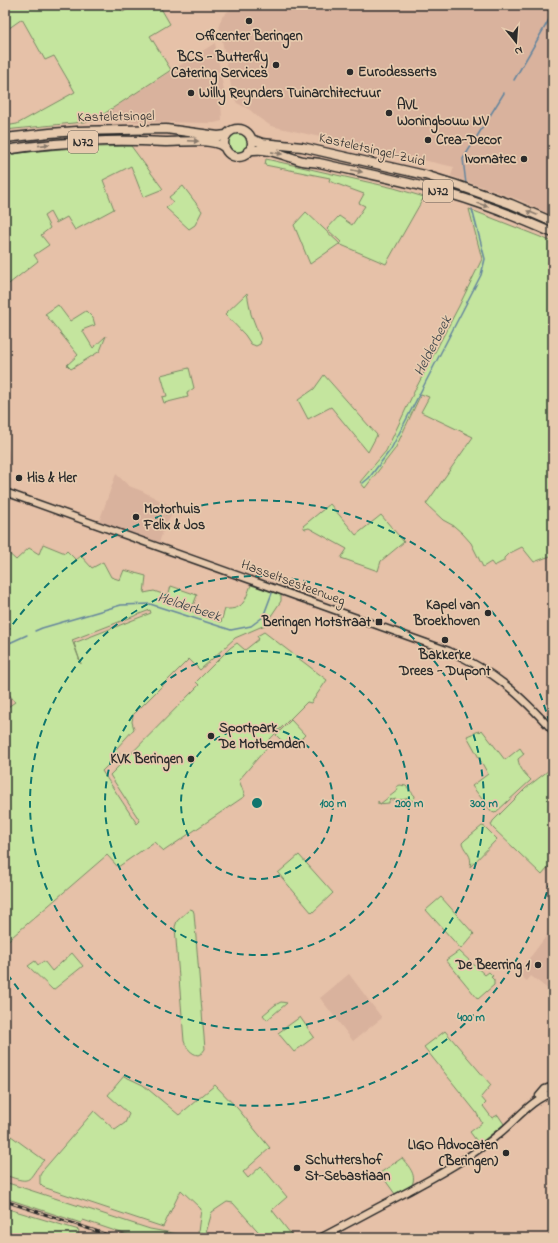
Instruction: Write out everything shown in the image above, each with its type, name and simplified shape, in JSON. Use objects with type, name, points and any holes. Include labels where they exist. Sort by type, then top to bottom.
[{"type":"main road","name":"Kasteletsingel","points":[[5,138],[50,132],[118,129],[166,129],[218,136],[226,134]]},
{"type":"main road","name":"N72","points":[[226,134],[232,130],[240,129],[248,134],[251,139]]},
{"type":"main road","points":[[224,147],[226,134]]},
{"type":"main road","points":[[248,151],[251,147],[251,139]]},
{"type":"main road","name":"Kasteletsingel-Zuid","points":[[251,139],[262,143],[302,147],[425,175],[511,204],[553,222]]},
{"type":"main road","name":"Kasteletsingel","points":[[5,150],[53,144],[107,141],[189,141],[218,144],[224,147]]},
{"type":"main road","name":"N72","points":[[224,147],[228,153],[233,156],[242,156],[248,151]]},
{"type":"main road","name":"Kasteletsingel-Zuid","points":[[248,151],[256,150],[282,154],[304,161],[410,183],[452,194],[507,213],[553,232]]},
{"type":"street","name":"Hasseltsesteenweg","points":[[5,492],[449,651],[481,667],[509,686],[553,731]]},
{"type":"street","points":[[320,1238],[467,1158],[503,1131],[534,1102],[545,1089],[553,1086]]},
{"type":"street","points":[[534,1102],[543,1096],[553,1093]]},
{"type":"shaded area","points":[[231,5],[553,5],[553,216],[520,200],[451,176],[454,167],[271,126],[250,110],[237,103],[233,96],[219,25],[222,17],[231,8]]},
{"type":"shaded area","points":[[215,43],[224,91],[221,99],[222,121],[214,123],[93,121]]},
{"type":"shaded area","points":[[5,435],[10,463],[5,475]]},
{"type":"shaded area","points":[[116,474],[129,486],[176,508],[164,528],[159,543],[99,522]]},
{"type":"shaded area","name":"De Beerring 1","points":[[547,935],[553,941],[553,993],[531,976],[527,981],[516,972],[532,955]]},
{"type":"shaded area","points":[[349,974],[382,1018],[353,1041],[320,998]]},
{"type":"green space","points":[[5,5],[118,5],[123,12],[135,5],[159,5],[170,24],[150,36],[171,70],[93,121],[5,130],[5,126],[17,124],[75,92],[54,56],[45,60],[22,19],[5,31]]},
{"type":"green space","points":[[238,133],[245,136],[248,143],[245,150],[238,153],[231,150],[228,143],[231,136]]},
{"type":"green space","points":[[131,146],[163,189],[143,197],[131,166],[103,180],[114,209],[75,230],[67,217],[56,223],[50,212],[44,216],[50,228],[41,235],[49,245],[34,255],[38,261],[5,287],[5,155],[36,151]]},
{"type":"green space","points":[[266,159],[394,188],[424,197],[386,264],[339,244],[310,264],[294,225],[306,212],[340,244],[341,242],[327,229],[339,216],[352,225],[365,206],[359,203],[364,194],[329,181],[330,178],[265,165]]},
{"type":"green space","points":[[183,186],[202,211],[195,225],[189,229],[166,208],[173,202],[169,197]]},
{"type":"green space","points":[[469,209],[553,242],[553,555],[534,562],[522,547],[508,554],[504,558],[504,561],[494,566],[491,562],[483,567],[471,543],[463,534],[454,526],[443,520],[426,504],[473,437],[421,412],[429,397],[421,394],[395,449],[365,488],[360,482],[386,451],[414,392],[482,259]]},
{"type":"green space","points":[[247,293],[251,314],[261,340],[260,344],[256,346],[251,344],[245,335],[225,314]]},
{"type":"green space","points":[[58,305],[70,321],[86,311],[93,318],[95,325],[82,330],[93,348],[106,336],[100,351],[71,369],[67,365],[78,355],[45,314]]},
{"type":"green space","points":[[189,368],[194,388],[187,393],[188,397],[164,403],[162,397],[167,396],[161,375]]},
{"type":"green space","points":[[324,375],[377,435],[368,452],[331,407],[308,419],[298,400],[314,389]]},
{"type":"green space","points":[[330,504],[356,535],[381,515],[404,542],[381,561],[378,571],[341,558],[347,549],[309,528],[305,529],[303,526]]},
{"type":"green space","points":[[43,544],[65,553],[67,551],[76,560],[81,556],[92,568],[103,562],[111,577],[120,580],[124,570],[146,576],[144,593],[154,591],[168,596],[171,586],[197,595],[191,611],[221,622],[225,609],[236,608],[243,603],[251,585],[281,595],[281,601],[265,625],[235,638],[200,670],[189,659],[133,715],[132,722],[134,729],[116,749],[120,753],[102,771],[137,824],[140,821],[110,775],[199,685],[196,682],[230,648],[237,643],[245,650],[259,639],[257,636],[264,632],[327,680],[311,703],[307,702],[267,742],[269,745],[239,780],[245,796],[164,851],[154,842],[118,867],[107,855],[5,943],[5,709],[15,702],[5,689],[5,550],[16,560],[29,548],[39,554]],"holes":[[[150,610],[151,613],[74,643],[81,664],[72,640]]]},
{"type":"green space","points":[[291,720],[305,735],[294,746],[288,740],[285,744],[276,735]]},
{"type":"green space","points":[[482,730],[505,760],[520,748],[524,754],[518,759],[521,768],[531,780],[495,813],[492,812],[472,786],[488,774],[467,736]]},
{"type":"green space","points":[[553,767],[553,862],[542,875],[491,825],[493,821],[526,788]]},
{"type":"green space","points":[[400,785],[406,786],[415,796],[414,801],[409,798],[401,799],[400,800],[402,802],[400,803],[396,799],[391,799],[389,803],[380,804],[398,790],[396,787]]},
{"type":"green space","points":[[482,826],[485,827],[497,839],[470,867],[470,856],[462,843]]},
{"type":"green space","points":[[299,855],[333,893],[312,913],[278,873]]},
{"type":"green space","points":[[441,897],[474,934],[461,949],[426,910]]},
{"type":"green space","points":[[190,909],[193,910],[194,913],[205,1049],[198,1055],[189,1050],[184,1041],[175,927],[177,921]]},
{"type":"green space","points":[[459,951],[485,975],[489,972],[493,976],[491,977],[494,980],[494,985],[478,999],[446,960]]},
{"type":"green space","points":[[72,953],[83,966],[53,990],[28,966],[35,961],[38,965],[44,961],[52,971]]},
{"type":"green space","points":[[281,1002],[287,1003],[267,1020],[263,1015]]},
{"type":"green space","points":[[300,1017],[314,1037],[294,1052],[278,1033]]},
{"type":"green space","points":[[445,1031],[491,1085],[481,1097],[486,1103],[483,1106],[492,1118],[498,1115],[504,1124],[479,1144],[470,1132],[482,1123],[476,1112],[424,1047]]},
{"type":"green space","points":[[124,1076],[143,1085],[179,1115],[215,1085],[238,1109],[270,1148],[243,1172],[248,1178],[261,1166],[287,1197],[272,1210],[294,1238],[264,1238],[233,1203],[227,1202],[212,1212],[206,1233],[198,1232],[201,1209],[181,1190],[163,1227],[43,1187],[40,1184],[40,1175],[44,1169],[94,1111],[115,1130],[125,1123],[129,1114],[108,1095]]},
{"type":"green space","points":[[11,1136],[44,1160],[29,1179],[21,1180],[5,1175],[5,1148]]},
{"type":"green space","points":[[402,1158],[413,1174],[413,1181],[412,1185],[395,1194],[380,1173]]},
{"type":"green space","points":[[5,1182],[150,1229],[183,1235],[182,1238],[136,1238],[83,1220],[81,1223],[5,1198]]},
{"type":"green space","points":[[5,1208],[79,1230],[78,1234],[90,1238],[5,1238]]},
{"type":"waterway","name":"Helderbeek","points":[[514,80],[550,18],[550,5]]},
{"type":"waterway","name":"Helderbeek","points":[[466,184],[463,159],[504,93]]},
{"type":"waterway","name":"Helderbeek","points":[[363,483],[369,478],[391,449],[481,275],[485,259],[472,209]]},
{"type":"waterway","name":"Helderbeek","points":[[35,631],[121,605],[150,604],[231,630],[251,626],[263,617],[272,593]]},
{"type":"waterway","name":"Helderbeek","points":[[5,645],[27,635]]},
{"type":"railway","points":[[5,1201],[117,1238]]},
{"type":"place","name":"Officenter Beringen","points":[[249,21]]},
{"type":"place","name":"BCS - Butterfly Catering Services","points":[[276,65]]},
{"type":"place","name":"Eurodesserts","points":[[350,72]]},
{"type":"place","name":"Willy Reynders Tuinarchitectuur","points":[[191,93]]},
{"type":"place","name":"AVL Woningbouw NV","points":[[389,113]]},
{"type":"place","name":"Crea-Decor","points":[[428,140]]},
{"type":"place","name":"Ivomatec","points":[[524,159]]},
{"type":"place","name":"His & Her","points":[[19,478]]},
{"type":"place","name":"Motorhuis Felix & Jos","points":[[136,517]]},
{"type":"place","name":"Kapel van Broekhoven","points":[[488,613]]},
{"type":"place","name":"Beringen Motstraat","points":[[379,622]]},
{"type":"place","name":"Bakkerke Drees - Dupont","points":[[445,640]]},
{"type":"place","name":"Sportpark De Motbemden","points":[[211,736]]},
{"type":"place","name":"KVK Beringen","points":[[191,759]]},
{"type":"place","name":"De Beerring 1","points":[[538,965]]},
{"type":"place","name":"LIGO Advocaten (Beringen)","points":[[506,1153]]},
{"type":"place","name":"Schuttershof St-Sebastiaan","points":[[297,1168]]}]
